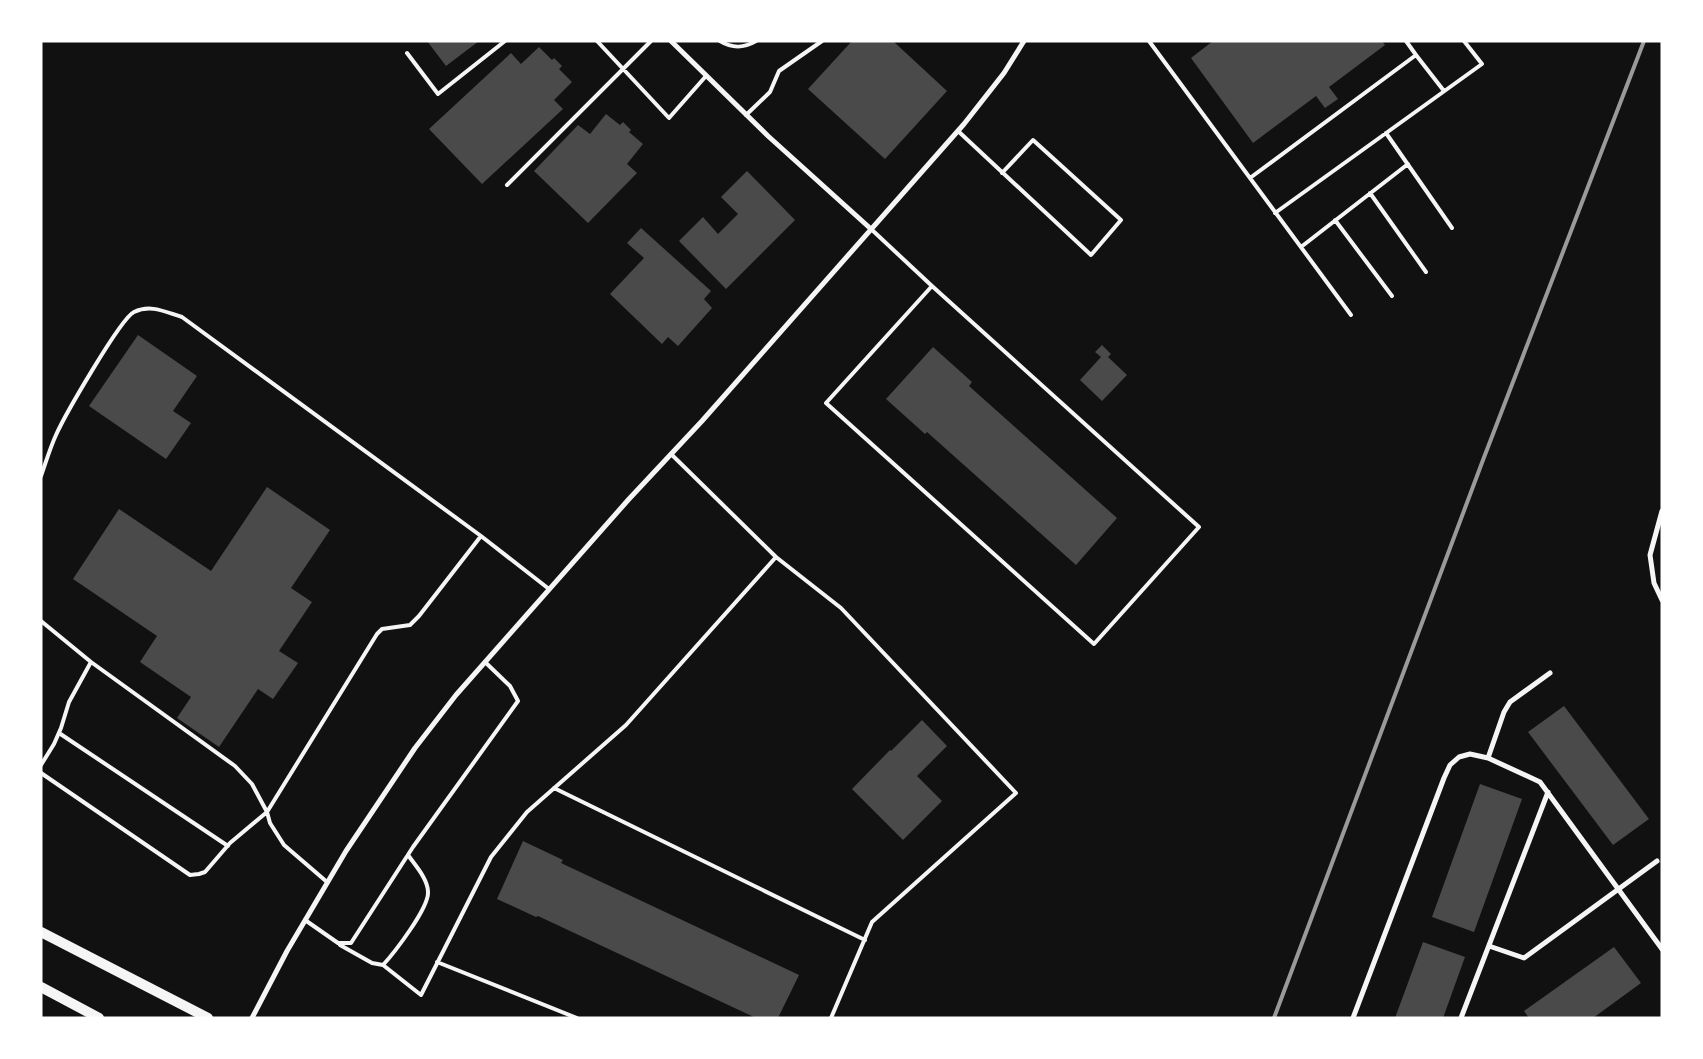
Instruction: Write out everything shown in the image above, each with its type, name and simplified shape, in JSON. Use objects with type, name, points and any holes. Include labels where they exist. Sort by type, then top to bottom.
[{"type":"main road","points":[[41,932],[208,1018]]},
{"type":"main road","points":[[41,987],[99,1018]]},
{"type":"street","points":[[671,41],[746,114],[871,229]]},
{"type":"street","points":[[252,1018],[327,882],[415,748],[484,662],[629,499],[702,421],[958,131],[1004,73],[1024,41]]},
{"type":"street","points":[[1662,510],[1650,555],[1654,583],[1662,600]]},
{"type":"street","points":[[1488,758],[1504,712],[1510,702],[1550,673]]},
{"type":"street","points":[[1353,1018],[1444,778],[1450,765],[1458,757],[1470,754],[1488,758],[1540,782],[1662,949]]},
{"type":"street","points":[[1461,1018],[1548,792]]},
{"type":"street","points":[[1489,946],[1524,958],[1657,861]]},
{"type":"lane","points":[[407,53],[438,94],[505,41]]},
{"type":"lane","points":[[597,41],[669,118],[706,76]]},
{"type":"lane","points":[[507,185],[651,41]]},
{"type":"lane","points":[[720,41],[730,46],[739,47],[756,41]]},
{"type":"lane","points":[[746,114],[770,92],[779,71],[822,41]]},
{"type":"lane","points":[[1149,41],[1351,315]]},
{"type":"lane","points":[[1406,41],[1444,91]]},
{"type":"lane","points":[[1276,213],[1482,64],[1464,41]]},
{"type":"lane","points":[[1250,178],[1416,55]]},
{"type":"lane","points":[[958,131],[1002,173],[1091,255],[1121,220],[1033,140],[1002,173]]},
{"type":"lane","points":[[1386,133],[1452,228]]},
{"type":"lane","points":[[1301,247],[1408,164]]},
{"type":"lane","points":[[1370,193],[1426,272]]},
{"type":"lane","points":[[1335,220],[1392,296]]},
{"type":"lane","points":[[871,229],[1199,527],[1094,644],[826,403],[932,286]]},
{"type":"lane","points":[[41,476],[64,417],[116,332],[132,313],[151,307],[182,317],[549,589]]},
{"type":"lane","points":[[672,454],[776,557],[840,608],[1016,793],[872,922],[831,1018]]},
{"type":"lane","points":[[41,773],[190,875],[205,872],[228,846],[267,812],[377,634],[382,629],[410,625],[419,616],[480,536]]},
{"type":"lane","points":[[305,920],[338,943],[372,963],[383,965],[420,995],[491,857],[527,812],[626,725],[776,557]]},
{"type":"lane","points":[[41,621],[91,662],[235,766],[252,784],[267,812],[270,823],[284,845],[327,882]]},
{"type":"lane","points":[[41,765],[59,733],[69,702],[91,662]]},
{"type":"lane","points":[[338,943],[351,944],[408,855],[518,701],[510,686],[484,662]]},
{"type":"lane","points":[[59,733],[228,846]]},
{"type":"lane","points":[[554,788],[865,940]]},
{"type":"lane","points":[[383,965],[393,954],[415,921],[429,893],[426,883],[408,855]]},
{"type":"lane","points":[[437,962],[577,1018]]},
{"type":"building","points":[[427,41],[479,41],[446,66]]},
{"type":"building","points":[[852,41],[893,41],[947,91],[885,159],[808,89]]},
{"type":"building","points":[[1213,41],[1382,41],[1385,45],[1329,87],[1338,99],[1325,108],[1316,96],[1253,143],[1191,58]]},
{"type":"building","points":[[539,47],[552,60],[554,58],[562,66],[559,69],[572,82],[554,100],[563,109],[482,184],[429,129],[511,53],[521,64]]},
{"type":"building","points":[[606,114],[620,125],[623,122],[631,130],[629,132],[643,144],[627,164],[637,173],[588,223],[534,171],[578,125],[590,134]]},
{"type":"building","points":[[747,171],[795,220],[726,289],[679,241],[703,217],[718,234],[738,214],[721,197]]},
{"type":"building","points":[[641,228],[711,291],[704,299],[712,308],[678,346],[668,337],[662,344],[610,294],[644,258],[627,243]]},
{"type":"building","points":[[138,335],[197,376],[173,411],[191,423],[166,459],[89,406]]},
{"type":"building","points":[[1102,345],[1111,354],[1108,357],[1127,375],[1102,401],[1080,380],[1101,357],[1095,352]]},
{"type":"building","points":[[933,347],[972,382],[969,386],[1117,518],[1076,565],[927,432],[925,434],[886,399]]},
{"type":"building","points":[[267,487],[330,530],[291,588],[312,602],[279,651],[298,663],[273,699],[258,689],[219,747],[177,718],[191,697],[140,662],[157,636],[73,579],[119,509],[211,571]]},
{"type":"building","points":[[1564,706],[1649,819],[1613,845],[1528,732]]},
{"type":"building","points":[[922,720],[947,746],[917,776],[942,801],[903,840],[852,789]]},
{"type":"building","points":[[1480,784],[1522,799],[1474,932],[1432,917]]},
{"type":"building","points":[[523,841],[563,860],[561,863],[799,975],[778,1018],[756,1018],[538,916],[536,917],[497,899]]},
{"type":"building","points":[[1423,942],[1465,957],[1443,1018],[1395,1018]]},
{"type":"building","points":[[1614,947],[1641,983],[1593,1018],[1529,1018],[1524,1011]]},
{"type":"railway","points":[[1274,1018],[1483,460],[1644,41]]}]
